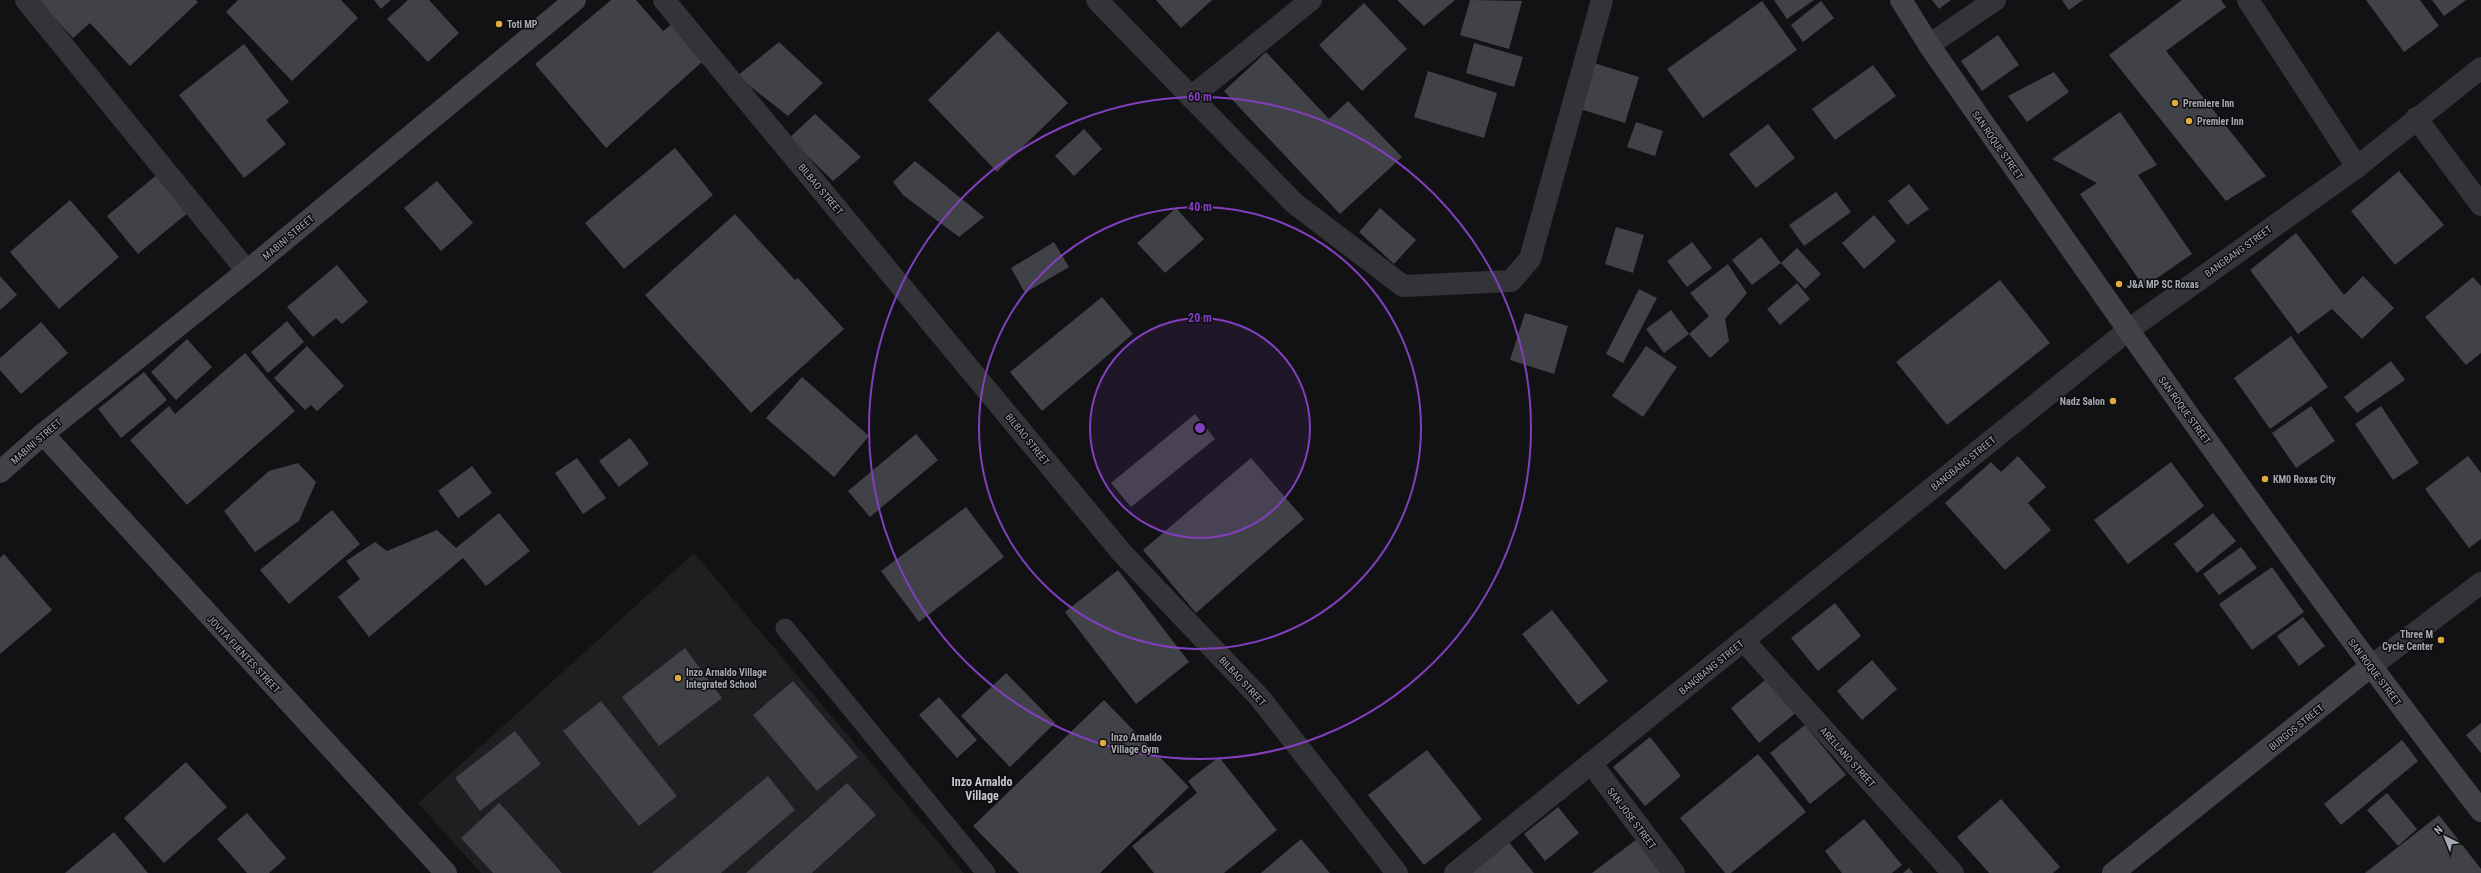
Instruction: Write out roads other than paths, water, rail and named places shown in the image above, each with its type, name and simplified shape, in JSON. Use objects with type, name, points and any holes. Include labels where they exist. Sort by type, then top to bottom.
[{"type":"main road","name":"MABINI STREET","points":[[0,472],[43,434],[247,270],[575,0]]},
{"type":"main road","name":"SAN ROQUE STREET","points":[[1901,0],[1929,45],[2127,331],[2370,667],[2481,811]]},
{"type":"main road","name":"JOVITA FUENTES STREET","points":[[43,434],[446,873]]},
{"type":"main road","name":"BURGOS STREET","points":[[2113,873],[2370,667]]},
{"type":"street","points":[[26,0],[247,270]]},
{"type":"street","name":"BILBAO STREET","points":[[664,0],[1122,553],[1260,698],[1397,873]]},
{"type":"street","points":[[1096,0],[1294,203],[1403,286],[1511,281],[1530,259],[1602,0]]},
{"type":"street","points":[[1191,97],[1311,0]]},
{"type":"street","points":[[1929,45],[1995,0]]},
{"type":"street","points":[[2248,0],[2357,167]]},
{"type":"street","name":"BANGBANG STREET","points":[[1455,873],[2127,331],[2357,167],[2416,118],[2481,68]]},
{"type":"street","points":[[2416,118],[2481,205]]},
{"type":"street","name":"BURGOS STREET","points":[[2370,667],[2481,583]]},
{"type":"street","name":"ARELLANO STREET","points":[[1743,640],[1953,873]]},
{"type":"street","name":"SAN JOSE STREET","points":[[1591,764],[1674,873]]},
{"type":"lane","points":[[785,628],[986,873]]},
{"type":"place","name":"Toti MP","points":[[499,24]]},
{"type":"place","name":"Premiere Inn","points":[[2175,103]]},
{"type":"place","name":"Premier Inn","points":[[2189,121]]},
{"type":"place","name":"J&A MP SC Roxas","points":[[2119,284]]},
{"type":"place","name":"Nadz Salon","points":[[2113,401]]},
{"type":"place","name":"KM0 Roxas City","points":[[2265,479]]},
{"type":"place","name":"Three M Cycle Center","points":[[2441,640]]},
{"type":"place","name":"Inzo Arnaldo Village Integrated School","points":[[678,678]]},
{"type":"place","name":"Inzo Arnaldo Village Gym","points":[[1103,743]]},
{"type":"district","name":"Inzo Arnaldo Village","points":[[982,789]]}]
